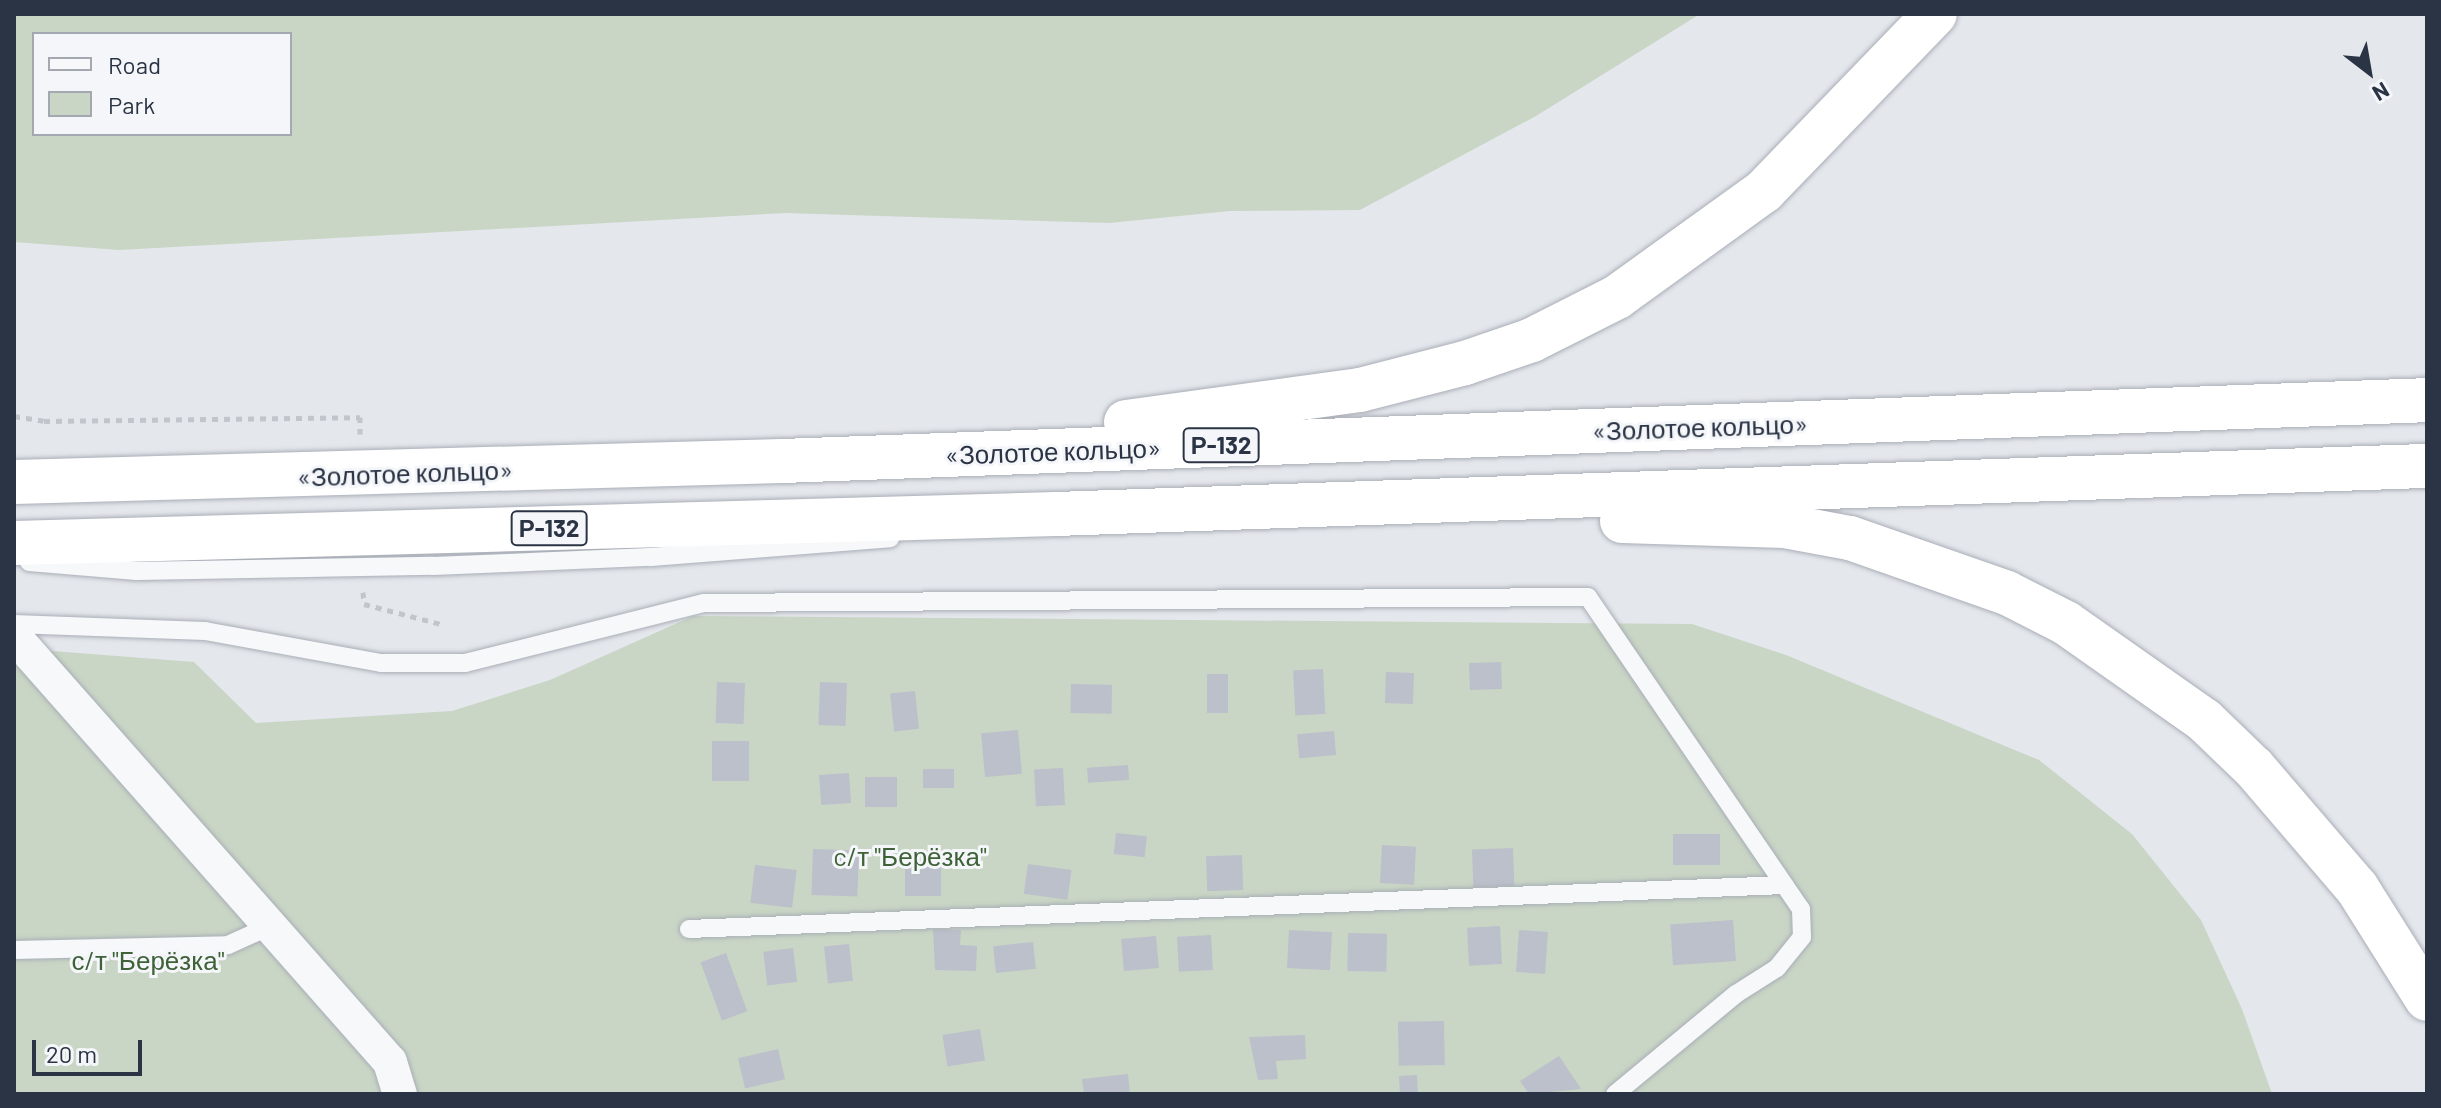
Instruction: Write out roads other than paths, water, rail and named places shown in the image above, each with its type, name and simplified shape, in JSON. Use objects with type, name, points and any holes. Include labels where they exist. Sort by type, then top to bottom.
[{"type":"highway","name":"Р-132","points":[[782,461],[1209,413],[1360,390],[1465,363],[1532,340],[1617,297],[1764,191],[1935,14]]},
{"type":"highway","name":"«Золотое кольцо»","points":[[14,482],[782,461],[2427,400]]},
{"type":"highway","name":"Р-132","points":[[14,543],[1070,513],[2427,466]]},
{"type":"highway","name":"Р-132","points":[[1070,513],[1708,521],[1850,538],[1933,564],[2066,623],[2204,720],[2311,831],[2357,888],[2427,999]]},
{"type":"street","points":[[14,636],[390,1062],[400,1094]]},
{"type":"lane","points":[[14,561],[137,571],[620,558],[841,545],[1070,513]]},
{"type":"lane","points":[[14,624],[205,631],[381,663],[465,663],[704,603],[1588,597],[1801,909],[1802,937],[1777,968],[1736,994],[1615,1094]]},
{"type":"lane","points":[[689,929],[1784,885]]},
{"type":"lane","points":[[14,950],[228,945],[270,926]]},
{"type":"park label","name":"c/т \"Берёзка\"","points":[[910,856]]},
{"type":"park label","name":"с/т \"Берёзка\"","points":[[148,960]]}]
